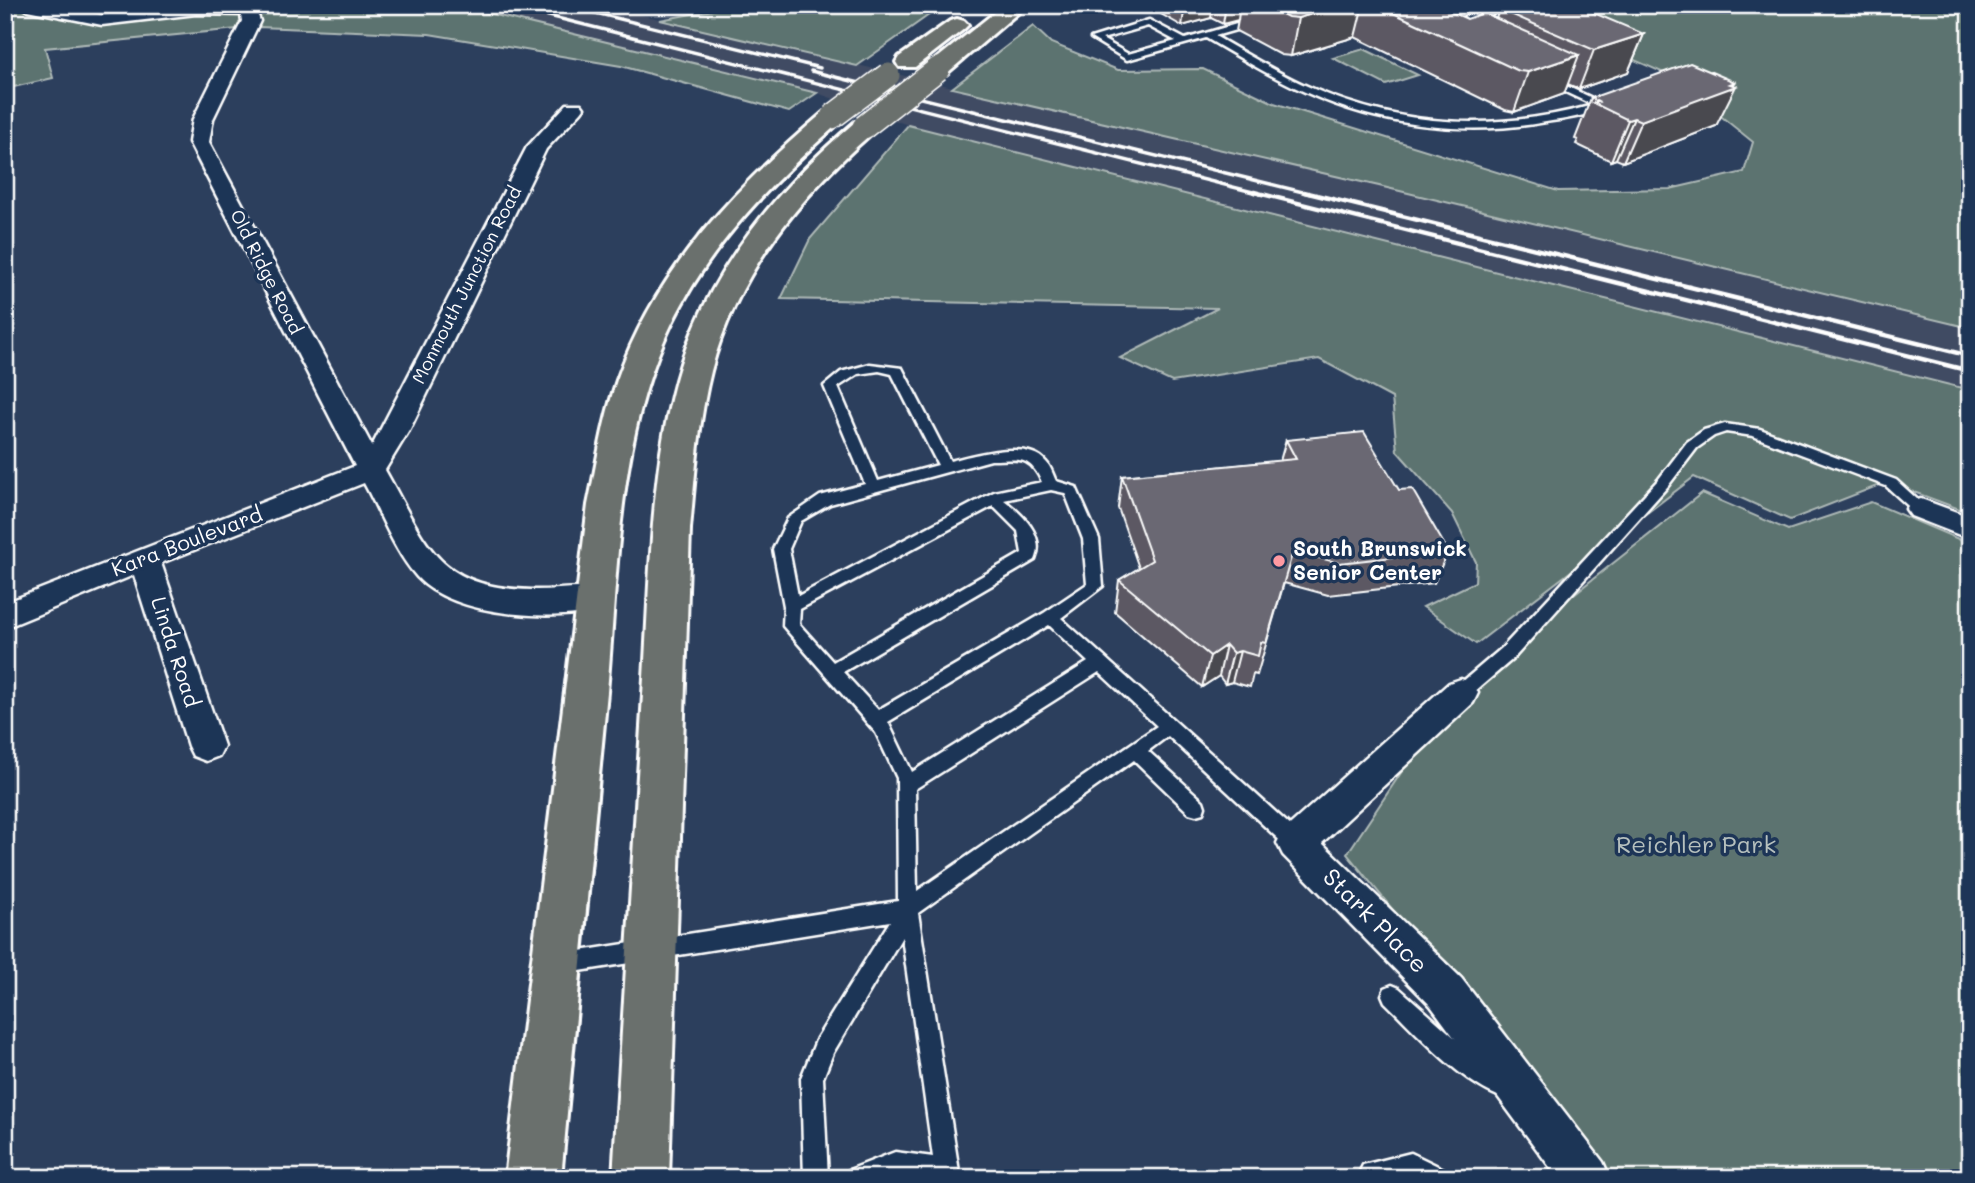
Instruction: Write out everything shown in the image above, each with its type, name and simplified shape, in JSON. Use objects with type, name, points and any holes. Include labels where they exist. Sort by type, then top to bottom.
[{"type":"main road","points":[[641,1178],[672,529],[685,424],[696,368],[741,267],[773,217],[811,174],[848,122],[907,62],[984,5]]},
{"type":"main road","points":[[533,1178],[606,505],[620,429],[638,365],[662,311],[694,257],[729,213],[771,168],[938,69],[1026,8]]},
{"type":"street","name":"Old Ridge Road","points":[[27,5],[99,20],[211,7],[236,6],[249,11],[251,21],[203,119],[199,142],[371,470],[433,575],[461,591],[500,600],[538,603],[596,600]]},
{"type":"street","points":[[1436,28],[1486,14],[1493,5]]},
{"type":"street","points":[[1459,39],[1500,24]]},
{"type":"street","name":"Monmouth Junction Road","points":[[371,470],[396,429],[429,358],[537,147],[574,108]]},
{"type":"street","name":"Kara Boulevard","points":[[5,616],[144,558],[371,470]]},
{"type":"street","points":[[1921,509],[1970,528]]},
{"type":"street","name":"Linda Road","points":[[144,558],[206,746]]},
{"type":"street","points":[[1296,843],[1461,693]]},
{"type":"street","name":"Stark Place","points":[[1296,843],[1446,992],[1587,1178]]},
{"type":"lane","points":[[1184,42],[1149,23],[1095,38],[1128,57],[1184,42],[1265,18]]},
{"type":"lane","points":[[1436,28],[1459,39]]},
{"type":"lane","points":[[1207,35],[1311,92],[1367,111],[1419,121],[1480,126],[1538,123],[1602,105],[1542,78]]},
{"type":"lane","points":[[873,487],[831,386],[850,371],[876,367],[897,371],[946,467]]},
{"type":"lane","points":[[1461,693],[1508,653],[1663,483],[1692,444],[1709,432],[1726,428],[1755,432],[1891,483],[1921,509]]},
{"type":"lane","points":[[857,1178],[895,1164],[947,1174],[908,909],[907,785],[883,728],[791,626],[792,606],[781,549],[795,518],[825,500],[991,455],[1027,456],[1040,463],[1051,485]]},
{"type":"lane","points":[[792,606],[995,499],[1051,485],[1071,490],[1091,539],[1095,586],[1050,617],[876,720]]},
{"type":"lane","points":[[831,671],[1030,556],[1032,541],[1024,526],[995,499]]},
{"type":"lane","points":[[1050,617],[1296,843]]},
{"type":"lane","points":[[907,785],[1098,663]]},
{"type":"lane","points":[[816,1178],[812,1078],[825,1046],[908,909],[1168,727]]},
{"type":"lane","points":[[1135,750],[1196,807]]},
{"type":"lane","points":[[555,965],[652,952],[908,909]]},
{"type":"lane","points":[[1392,995],[1466,1063],[1535,1109]]},
{"type":"lane","points":[[1373,1178],[1371,1173],[1411,1164],[1438,1178]]},
{"type":"shaded area","points":[[454,5],[599,5],[1379,186],[1970,328],[1970,390],[908,125],[817,93]]},
{"type":"green space","points":[[5,5],[454,5],[817,93],[789,112],[621,66],[429,34],[258,27],[45,48],[53,78],[5,89]]},
{"type":"green space","points":[[739,5],[943,5],[857,66],[660,20]]},
{"type":"green space","points":[[1561,5],[1970,5],[1970,328],[1379,186],[952,88],[1033,26],[1051,43],[1118,70],[1203,69],[1274,103],[1558,191],[1670,189],[1744,172],[1753,142],[1671,76],[1607,48]]},
{"type":"green space","points":[[1364,49],[1418,75],[1386,85],[1333,58]]},
{"type":"green space","points":[[908,125],[1970,390],[1970,513],[1887,482],[1790,520],[1694,477],[1476,644],[1423,607],[1475,582],[1476,562],[1452,513],[1397,451],[1392,398],[1319,359],[1172,382],[1120,358],[1218,308],[781,299],[810,239]]},
{"type":"green space","name":"Reichler Park","points":[[1702,493],[1788,530],[1871,502],[1970,544],[1970,1178],[1613,1178],[1347,854],[1460,684]]},
{"type":"building","points":[[1264,5],[1344,5],[1298,18],[1288,17]]},
{"type":"building","points":[[1376,5],[1436,5],[1467,19],[1484,13],[1579,55],[1528,72],[1519,71]]},
{"type":"building","points":[[1512,5],[1575,5],[1644,34],[1594,50],[1499,9]]},
{"type":"building","points":[[1690,63],[1735,82],[1730,84],[1736,86],[1641,121],[1634,118],[1628,120],[1593,103],[1598,102],[1591,98]]},
{"type":"building","name":"South Brunswick Senior Center","points":[[1364,432],[1399,490],[1412,489],[1448,551],[1339,563],[1293,551],[1266,643],[1261,642],[1258,656],[1240,651],[1233,653],[1226,645],[1210,656],[1119,580],[1152,560],[1122,476],[1296,459],[1286,440]]},
{"type":"railway","points":[[505,5],[1261,194]]},
{"type":"railway","points":[[563,5],[820,68]]},
{"type":"railway","points":[[811,71],[1311,194]]},
{"type":"railway","points":[[1254,192],[1970,371]]},
{"type":"railway","points":[[1304,192],[1970,356]]},
{"type":"place","name":"South Brunswick Senior Center","points":[[1279,561]]}]
